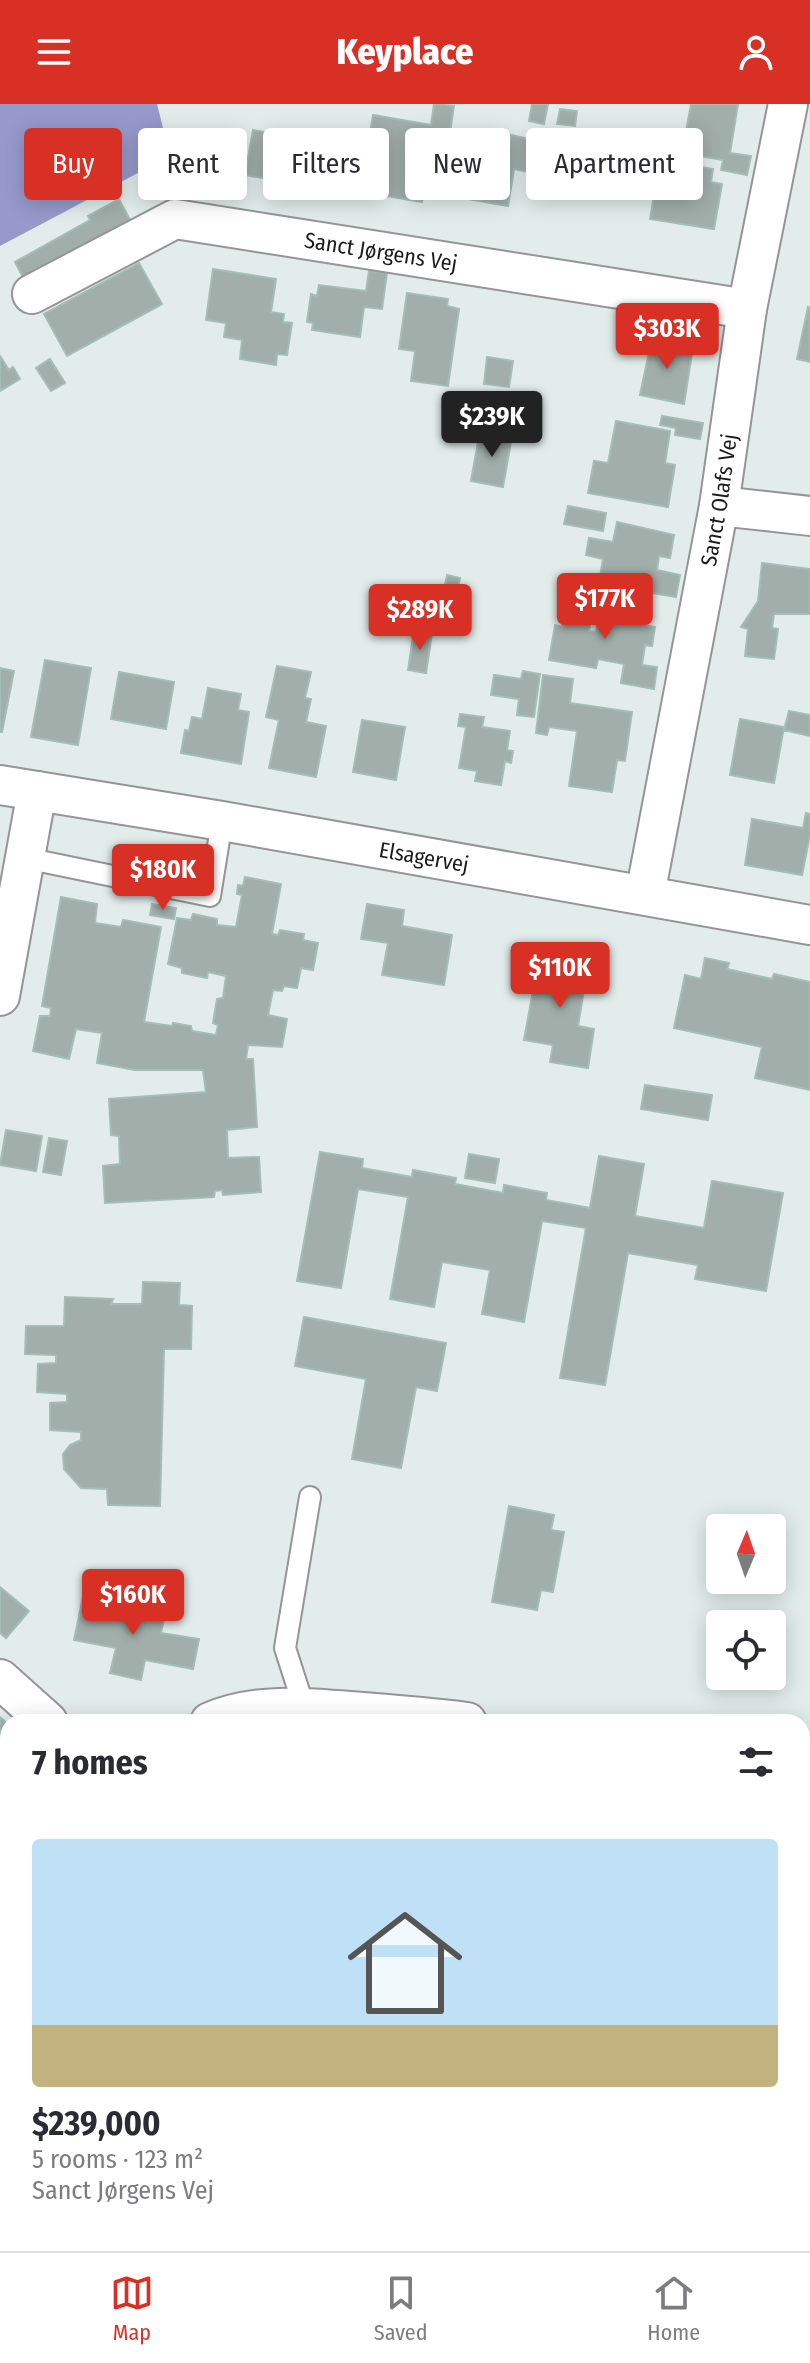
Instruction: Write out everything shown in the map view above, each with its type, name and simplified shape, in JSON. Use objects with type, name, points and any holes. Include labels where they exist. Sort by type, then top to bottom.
[{"type":"street","name":"Sanct Olafs Vej","points":[[645,895],[719,506],[747,309],[788,104]]},
{"type":"street","name":"Sanct Jørgens Vej","points":[[32,294],[175,219],[747,309]]},
{"type":"street","points":[[719,506],[810,516]]},
{"type":"street","name":"Elsagervej","points":[[0,785],[810,925]]},
{"type":"street","points":[[0,996],[37,791]]},
{"type":"street","points":[[0,1679],[39,1714]]},
{"type":"street","points":[[235,1714],[259,1709],[304,1707],[392,1714]]},
{"type":"lane","points":[[25,858],[210,896],[222,821]]},
{"type":"lane","points":[[304,1707],[285,1648],[310,1497]]},
{"type":"shaded area","points":[[0,104],[157,104],[163,128],[138,128],[138,173],[122,181],[122,128],[24,128],[24,200],[87,200],[0,246]]},
{"type":"building","points":[[434,104],[454,106],[451,128],[405,128],[405,199],[389,196],[389,128],[371,128],[373,115],[431,125]]},
{"type":"building","points":[[532,104],[548,104],[544,124],[529,121]]},
{"type":"building","points":[[691,104],[738,104],[730,153],[751,156],[747,175],[721,170],[723,160],[703,157],[703,128],[687,128]]},
{"type":"building","points":[[560,109],[577,111],[575,126],[557,124]]},
{"type":"building","points":[[253,130],[263,132],[263,178],[247,175]]},
{"type":"building","points":[[511,135],[526,138],[526,171],[514,169],[510,194]]},
{"type":"building","points":[[703,167],[713,169],[711,182],[722,184],[714,229],[650,219],[653,200],[703,200]]},
{"type":"building","points":[[120,200],[137,233],[30,291],[15,262],[90,220],[88,216]]},
{"type":"building","points":[[474,200],[509,200],[508,206]]},
{"type":"building","points":[[139,263],[162,304],[67,356],[44,314]]},
{"type":"building","points":[[213,269],[276,279],[271,312],[284,314],[283,322],[292,323],[287,355],[277,354],[276,365],[240,359],[242,340],[224,337],[226,323],[206,320]]},
{"type":"building","points":[[369,271],[387,273],[382,309],[364,307],[360,337],[312,330],[313,323],[307,322],[311,294],[317,296],[319,285],[366,291]]},
{"type":"building","points":[[407,293],[448,299],[447,306],[459,309],[448,386],[411,381],[415,351],[399,349]]},
{"type":"building","points":[[810,308],[810,362],[797,359]]},
{"type":"building","points":[[652,338],[693,347],[684,404],[640,395]]},
{"type":"building","points":[[0,356],[9,370],[13,367],[20,379],[0,391]]},
{"type":"building","points":[[487,357],[513,361],[509,387],[484,384]]},
{"type":"building","points":[[50,359],[65,383],[51,391],[36,368]]},
{"type":"building","points":[[480,392],[501,396],[498,415],[477,411]]},
{"type":"building","points":[[662,416],[703,423],[700,439],[675,435],[676,428],[660,425]]},
{"type":"building","points":[[616,421],[670,431],[665,463],[675,465],[668,507],[588,493],[594,461],[608,463]]},
{"type":"building","points":[[480,431],[512,436],[503,487],[471,481]]},
{"type":"building","points":[[568,506],[606,513],[603,531],[564,524]]},
{"type":"building","points":[[617,522],[674,535],[670,558],[659,556],[657,570],[680,575],[676,597],[606,585],[600,577],[603,559],[586,555],[589,538],[613,542]]},
{"type":"building","points":[[762,563],[810,569],[810,614],[774,614],[772,628],[778,629],[774,659],[745,656],[748,629],[741,627],[758,601]]},
{"type":"building","points":[[447,575],[460,578],[456,598],[443,595]]},
{"type":"building","points":[[421,594],[439,598],[435,618],[417,614]]},
{"type":"building","points":[[567,598],[594,602],[589,631],[596,632],[601,605],[646,613],[644,625],[655,627],[652,646],[645,645],[642,665],[657,667],[654,689],[621,683],[624,664],[598,659],[596,668],[549,660],[555,625],[562,627]]},
{"type":"building","points":[[414,630],[432,633],[426,673],[408,670]]},
{"type":"building","points":[[45,660],[91,668],[78,745],[31,737]]},
{"type":"building","points":[[277,666],[311,672],[305,698],[311,699],[306,722],[326,726],[316,777],[269,768],[279,720],[266,717]]},
{"type":"building","points":[[0,668],[14,671],[2,732],[0,732]]},
{"type":"building","points":[[523,671],[540,674],[534,717],[517,715],[519,699],[491,695],[494,675],[521,679]]},
{"type":"building","points":[[119,672],[174,682],[166,729],[111,719]]},
{"type":"building","points":[[543,675],[573,679],[570,703],[632,712],[625,761],[617,760],[612,792],[569,786],[577,731],[549,727],[547,735],[536,733]]},
{"type":"building","points":[[208,688],[241,694],[238,710],[249,712],[241,764],[181,753],[185,730],[189,731],[192,717],[202,719]]},
{"type":"building","points":[[789,711],[810,715],[810,736],[784,730]]},
{"type":"building","points":[[460,714],[484,717],[482,727],[510,731],[507,750],[513,751],[511,763],[505,761],[501,785],[475,781],[477,771],[459,768],[466,727],[458,726]]},
{"type":"building","points":[[740,719],[784,727],[774,783],[730,775]]},
{"type":"building","points":[[362,720],[405,727],[396,780],[353,772]]},
{"type":"building","points":[[806,813],[810,814],[810,835],[802,875],[745,865],[752,819],[803,828]]},
{"type":"building","points":[[245,877],[281,884],[272,934],[278,935],[280,930],[304,934],[303,940],[318,943],[313,970],[301,968],[297,988],[284,986],[282,991],[273,990],[268,1015],[287,1019],[282,1047],[248,1045],[246,1059],[253,1059],[257,1127],[227,1130],[228,1158],[259,1157],[261,1192],[223,1195],[222,1190],[215,1191],[214,1197],[105,1203],[103,1166],[120,1164],[119,1136],[111,1135],[109,1099],[206,1092],[203,1070],[135,1070],[97,1063],[102,1033],[76,1029],[69,1059],[33,1051],[40,1016],[50,1016],[51,1008],[42,1006],[61,897],[97,904],[95,923],[121,927],[123,920],[161,927],[144,1022],[191,1026],[192,1031],[216,1035],[218,1025],[213,1023],[217,999],[223,998],[226,976],[208,972],[207,978],[182,973],[182,968],[168,964],[177,918],[191,920],[193,914],[217,919],[217,925],[236,927],[242,895],[237,894],[238,885],[243,886]]},
{"type":"building","points":[[152,904],[176,908],[174,919],[150,915]]},
{"type":"building","points":[[367,904],[404,910],[402,926],[452,935],[444,985],[382,975],[388,943],[361,939]]},
{"type":"building","points":[[540,952],[589,960],[578,1026],[594,1029],[588,1068],[550,1062],[553,1045],[524,1040]]},
{"type":"building","points":[[705,958],[729,963],[727,969],[772,979],[774,974],[810,982],[810,1090],[755,1078],[762,1047],[674,1028],[685,975],[701,979]]},
{"type":"building","points":[[645,1085],[712,1095],[708,1120],[641,1109]]},
{"type":"building","points":[[6,1130],[42,1136],[36,1171],[0,1165]]},
{"type":"building","points":[[49,1138],[67,1141],[61,1175],[43,1172]]},
{"type":"building","points":[[320,1152],[363,1159],[362,1168],[412,1177],[413,1170],[456,1178],[455,1184],[503,1193],[504,1185],[547,1193],[546,1200],[590,1208],[599,1156],[644,1164],[635,1216],[704,1228],[712,1181],[783,1193],[766,1291],[695,1279],[698,1265],[628,1253],[605,1385],[560,1378],[586,1228],[542,1221],[524,1322],[482,1314],[490,1270],[442,1262],[434,1307],[390,1299],[408,1197],[358,1189],[341,1288],[297,1281]]},
{"type":"building","points":[[469,1154],[499,1159],[495,1183],[465,1178]]},
{"type":"building","points":[[143,1282],[180,1283],[179,1305],[192,1306],[191,1349],[164,1349],[160,1506],[108,1505],[107,1489],[81,1488],[64,1469],[63,1454],[70,1445],[81,1440],[81,1432],[50,1430],[50,1403],[67,1402],[67,1394],[37,1392],[38,1364],[56,1363],[56,1355],[25,1354],[26,1326],[64,1326],[65,1297],[113,1299],[111,1304],[142,1304]]},
{"type":"building","points":[[304,1317],[446,1343],[437,1391],[416,1387],[401,1468],[352,1459],[366,1379],[295,1366]]},
{"type":"building","points":[[509,1506],[554,1515],[551,1530],[564,1532],[553,1592],[541,1590],[537,1610],[492,1602]]},
{"type":"building","points":[[0,1587],[29,1611],[6,1638],[0,1633]]},
{"type":"building","points":[[83,1597],[165,1614],[161,1633],[199,1639],[193,1669],[145,1660],[141,1680],[110,1673],[116,1648],[74,1640]]}]
